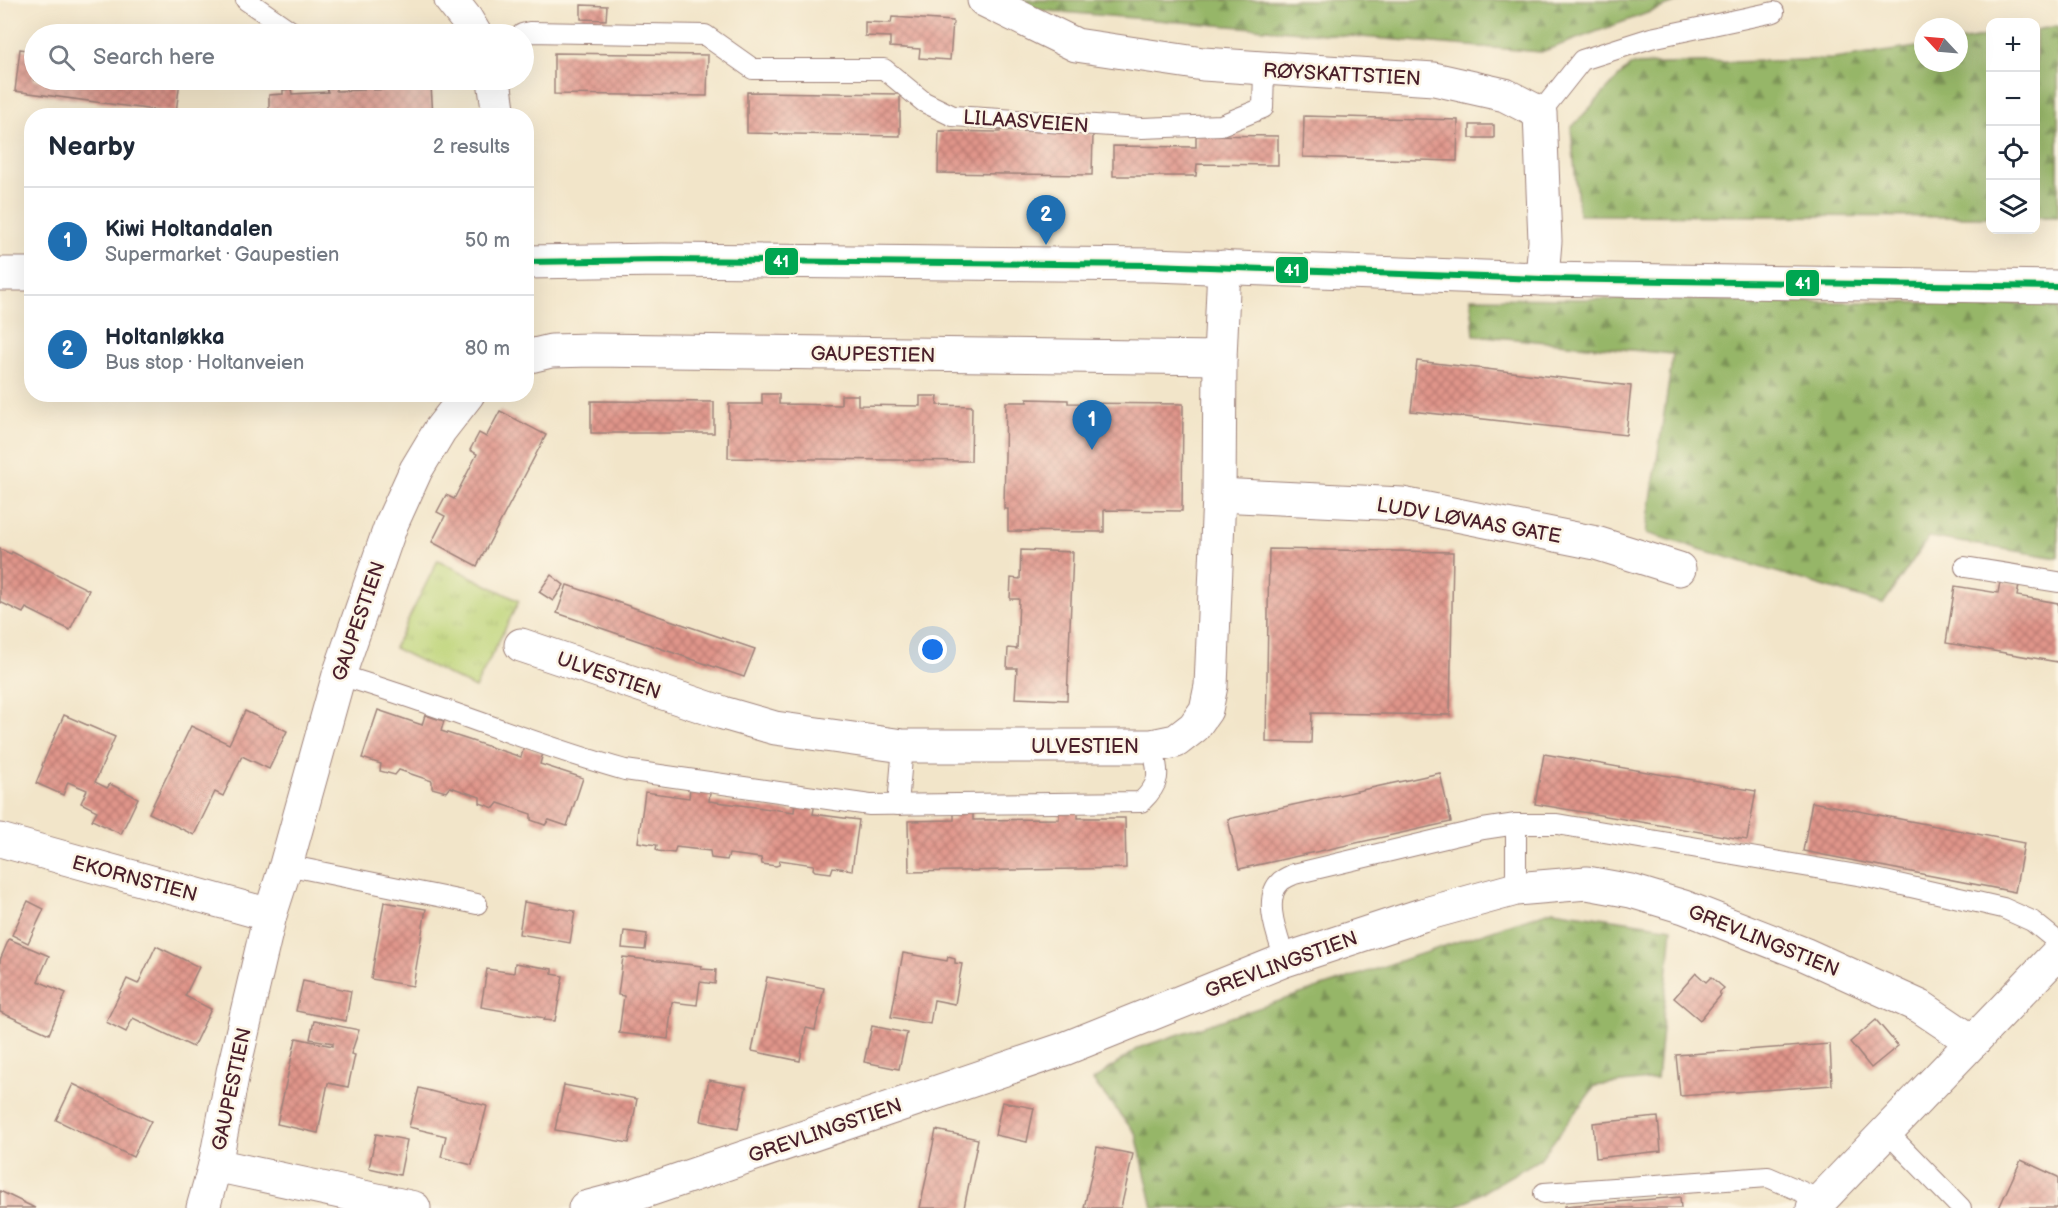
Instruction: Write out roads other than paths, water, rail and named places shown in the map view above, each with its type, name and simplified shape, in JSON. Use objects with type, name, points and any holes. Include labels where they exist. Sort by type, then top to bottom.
[{"type":"street","points":[[451,0],[469,24]]},
{"type":"street","name":"RØYSKATTSTIEN","points":[[984,0],[1076,45],[1203,64],[1264,70],[1434,79],[1505,95],[1540,112]]},
{"type":"street","points":[[495,90],[498,108]]},
{"type":"street","points":[[1540,112],[1545,241],[1542,279]]},
{"type":"street","points":[[534,262],[840,261],[1224,267],[1542,279],[2058,287]]},
{"type":"street","name":"ULVESTIEN","points":[[520,645],[723,713],[775,728],[903,746],[1152,746],[1176,741],[1194,727],[1206,710],[1211,686],[1219,495],[1220,358],[1224,267]]},
{"type":"street","points":[[0,274],[24,274]]},
{"type":"street","name":"GAUPESTIEN","points":[[534,355],[551,351],[592,350],[1220,358]]},
{"type":"street","name":"GAUPESTIEN","points":[[203,1208],[215,1165],[233,1072],[270,915],[339,675],[391,525],[412,479],[440,430],[462,402]]},
{"type":"street","name":"LUDV LØVAAS GATE","points":[[1219,495],[1402,504],[1596,543],[1679,569]]},
{"type":"street","name":"EKORNSTIEN","points":[[0,840],[270,915]]},
{"type":"street","name":"GREVLINGSTIEN","points":[[585,1208],[631,1196],[1064,1049],[1285,960],[1422,915],[1516,889],[1587,884],[1631,891],[1684,907],[1804,954],[1922,1007],[1973,1042]]},
{"type":"street","points":[[1817,1204],[2058,952]]},
{"type":"street","points":[[215,1165],[414,1208]]},
{"type":"lane","points":[[246,0],[281,24]]},
{"type":"lane","points":[[1540,112],[1582,60],[1651,38],[1774,12]]},
{"type":"lane","name":"LILAASVEIEN","points":[[534,32],[705,35],[753,69],[884,69],[924,102],[953,116],[1142,128],[1221,125],[1263,108],[1264,70]]},
{"type":"lane","points":[[1965,567],[2058,582]]},
{"type":"lane","points":[[339,675],[401,693],[590,760],[625,770],[870,805],[1141,802],[1154,790],[1158,771],[1152,746]]},
{"type":"lane","points":[[898,805],[903,746]]},
{"type":"lane","points":[[1516,824],[1516,889]]},
{"type":"lane","points":[[1285,960],[1271,914],[1273,895],[1280,882],[1294,874],[1483,829],[1516,824],[1557,824],[1863,876],[2003,908],[2032,921],[2058,942]]},
{"type":"lane","points":[[286,865],[477,904]]},
{"type":"lane","points":[[1887,1132],[1961,1208]]},
{"type":"lane","points":[[1544,1193],[1768,1177],[1817,1204]]},
{"type":"place","name":"Holtanløkka","points":[[1046,245]]},
{"type":"place","name":"Kiwi Holtandalen","points":[[1092,450]]}]
